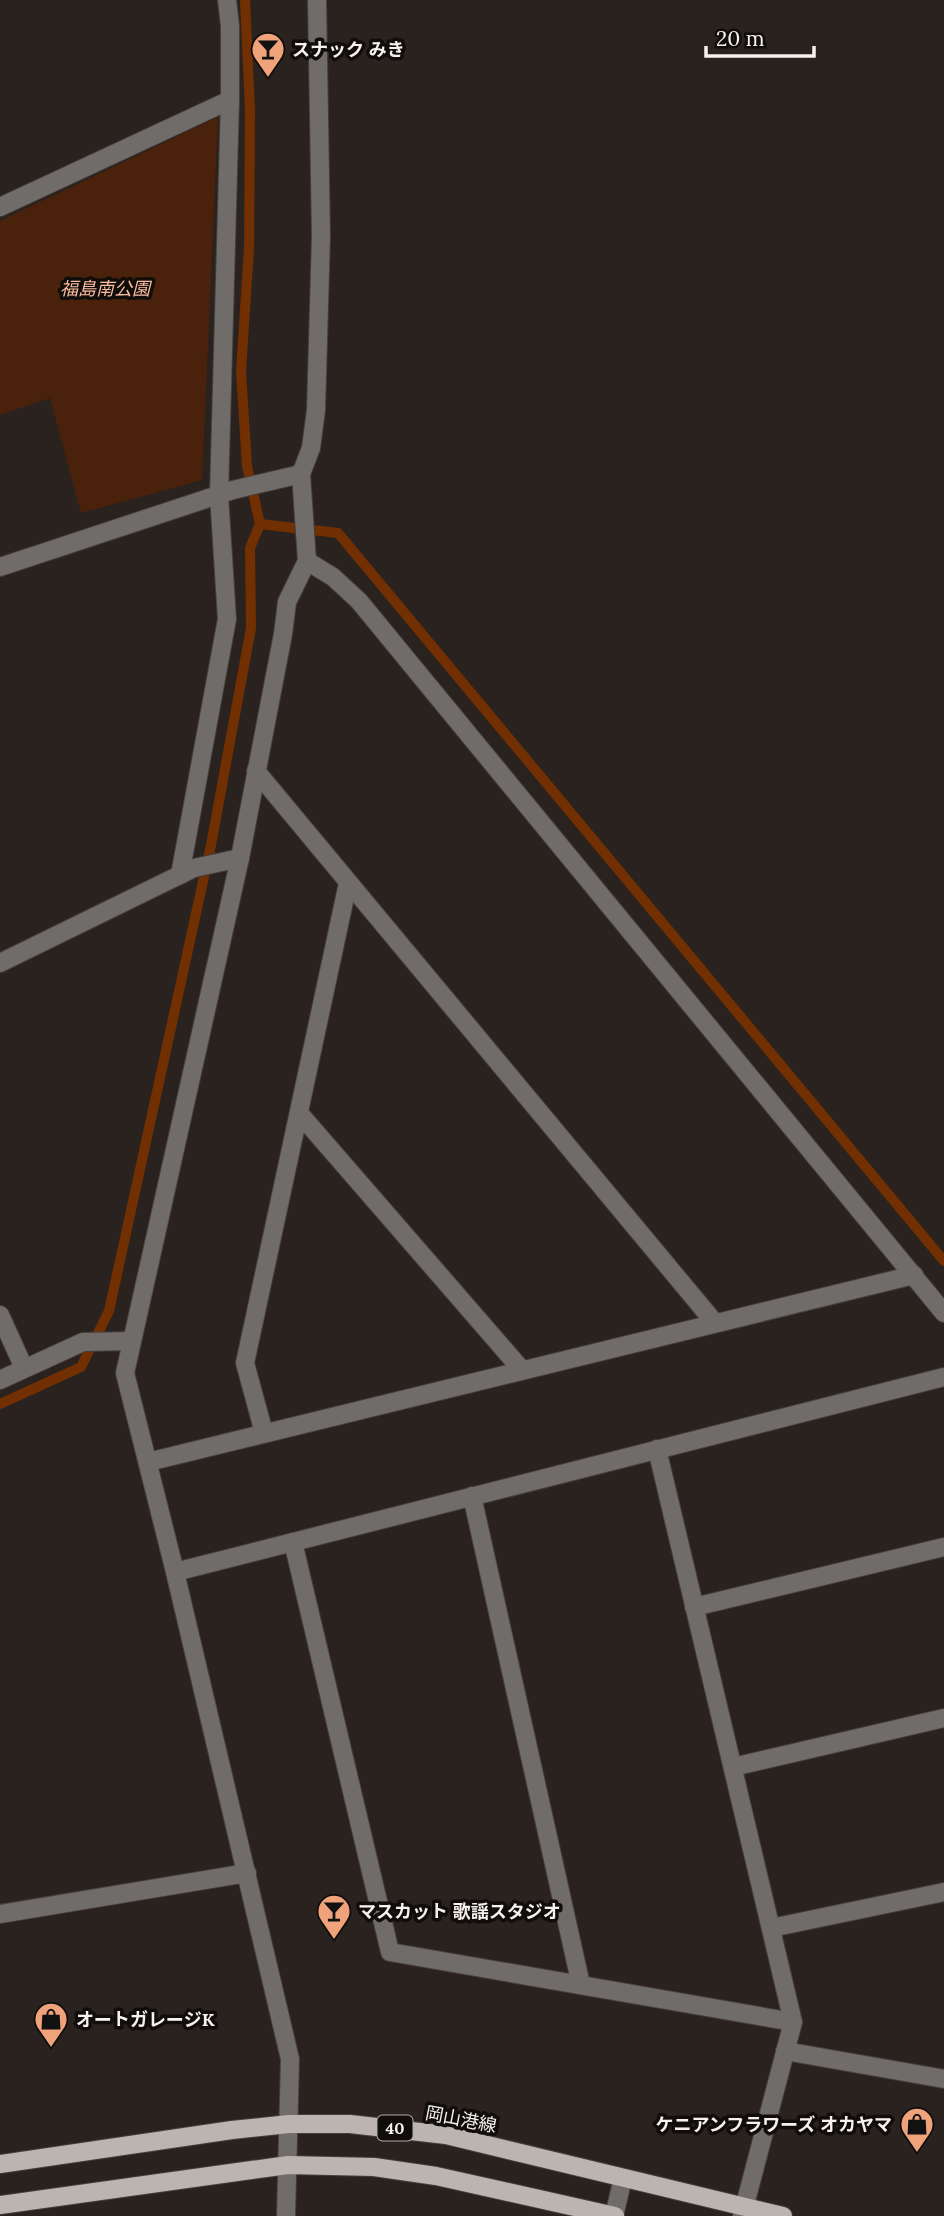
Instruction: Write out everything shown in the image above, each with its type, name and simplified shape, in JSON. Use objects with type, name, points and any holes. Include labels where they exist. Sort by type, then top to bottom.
[{"type":"main road","name":"岡山港線","points":[[0,2164],[141,2142],[289,2124],[350,2124],[446,2135],[623,2178],[743,2211],[783,2216]]},
{"type":"main road","name":"40","points":[[0,2204],[288,2165],[374,2166],[436,2176],[614,2216]]},
{"type":"street","points":[[187,872],[227,620],[230,100],[228,0]]},
{"type":"street","points":[[286,2216],[290,2059],[125,1373],[126,1341],[240,858],[287,602],[306,556],[300,474],[311,448],[316,410],[321,236],[317,0]]},
{"type":"street","points":[[0,207],[230,100]]},
{"type":"street","points":[[0,567],[228,492],[300,474]]},
{"type":"street","points":[[306,556],[359,601],[944,1313]]},
{"type":"street","points":[[256,771],[715,1324]]},
{"type":"street","points":[[0,963],[187,872],[240,858]]},
{"type":"street","points":[[264,1433],[245,1363],[348,883]]},
{"type":"street","points":[[299,1113],[523,1370]]},
{"type":"street","points":[[148,1462],[915,1275]]},
{"type":"street","points":[[0,1315],[24,1368]]},
{"type":"street","points":[[0,1380],[83,1342],[126,1341]]},
{"type":"street","points":[[175,1572],[944,1377]]},
{"type":"street","points":[[657,1449],[793,2022],[743,2211]]},
{"type":"street","points":[[472,1496],[581,1985]]},
{"type":"street","points":[[293,1542],[390,1952],[793,2022]]},
{"type":"street","points":[[694,1607],[944,1547]]},
{"type":"street","points":[[733,1767],[944,1718]]},
{"type":"street","points":[[0,1914],[247,1873]]},
{"type":"street","points":[[771,1928],[944,1892]]},
{"type":"street","points":[[785,2050],[944,2079]]},
{"type":"street","points":[[614,2216],[623,2178]]},
{"type":"green space","name":"福島南公園","points":[[218,117],[202,480],[81,513],[50,398],[0,415],[0,221]]},
{"type":"waterway","points":[[0,1404],[81,1367],[109,1311],[211,845],[251,628],[250,548],[260,524],[247,466],[241,371],[249,248],[250,110],[245,0]]},
{"type":"waterway","points":[[260,524],[338,533],[944,1261]]},
{"type":"place","name":"スナック みき","points":[[268,79]]},
{"type":"place","name":"マスカット 歌謡スタジオ","points":[[334,1941]]},
{"type":"place","name":"オートガレージK","points":[[51,2049]]},
{"type":"place","name":"ケニアンフラワーズ オカヤマ","points":[[917,2154]]}]
